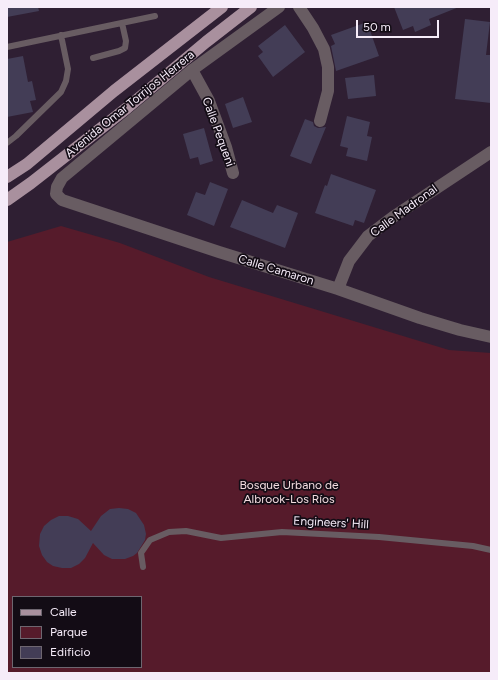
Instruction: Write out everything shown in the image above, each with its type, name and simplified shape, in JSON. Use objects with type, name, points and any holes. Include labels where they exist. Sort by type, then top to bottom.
[{"type":"main road","name":"Avenida Omar Torrijos Herrera","points":[[7,177],[27,164],[114,91],[222,7]]},
{"type":"main road","name":"Avenida Omar Torrijos Herrera","points":[[7,200],[31,184],[128,108],[206,42],[251,7]]},
{"type":"street","points":[[192,70],[279,7]]},
{"type":"street","points":[[300,7],[324,49],[328,67],[328,91],[320,121]]},
{"type":"street","name":"Calle Pequeni","points":[[192,70],[209,101],[226,147],[233,173]]},
{"type":"street","name":"Calle Camaron","points":[[192,70],[62,178],[57,187],[56,194],[62,200],[212,250],[420,318],[460,330],[491,337]]},
{"type":"street","name":"Calle Madronal","points":[[338,290],[349,261],[368,236],[393,217],[491,152]]},
{"type":"lane","points":[[7,46],[155,16]]},
{"type":"lane","points":[[93,58],[119,51],[124,48],[126,41],[122,22]]},
{"type":"lane","points":[[7,143],[61,92],[66,81],[68,69],[61,35]]},
{"type":"lane","name":"Engineers' Hill","points":[[143,567],[141,553],[150,540],[170,532],[186,532],[221,538],[296,532],[379,537],[473,546],[491,550]]},
{"type":"green space","name":"Bosque Urbano de Albrook-Los Ríos","points":[[61,226],[120,243],[209,277],[449,350],[491,353],[491,673],[7,673],[7,242]]},
{"type":"building","points":[[7,7],[38,7],[39,11],[7,17]]},
{"type":"building","points":[[394,7],[459,7],[429,19],[431,25],[415,32],[413,26],[403,30]]},
{"type":"building","points":[[465,19],[490,22],[486,55],[491,55],[491,103],[455,99]]},
{"type":"building","points":[[367,22],[379,56],[336,71],[331,46],[335,44],[331,35]]},
{"type":"building","points":[[285,25],[305,52],[273,77],[258,56],[263,52],[258,46]]},
{"type":"building","points":[[23,56],[28,82],[32,81],[36,100],[30,101],[33,112],[7,117],[7,59]]},
{"type":"building","points":[[374,75],[376,96],[348,99],[345,78]]},
{"type":"building","points":[[243,97],[252,122],[233,128],[225,104]]},
{"type":"building","points":[[347,116],[370,122],[367,136],[372,137],[367,161],[346,156],[348,148],[340,146]]},
{"type":"building","points":[[305,119],[313,122],[314,126],[318,128],[326,127],[311,164],[290,156]]},
{"type":"building","points":[[204,128],[213,161],[200,165],[198,157],[190,159],[183,134]]},
{"type":"building","points":[[331,174],[376,190],[364,223],[355,220],[353,226],[315,213],[325,185],[327,186]]},
{"type":"building","points":[[210,182],[228,189],[214,226],[187,215],[196,192],[205,195]]},
{"type":"building","points":[[242,200],[273,213],[277,205],[298,213],[285,248],[230,227]]},
{"type":"building","points":[[110,509],[128,509],[136,513],[144,525],[146,534],[145,540],[137,553],[133,556],[125,559],[112,559],[104,555],[93,543],[85,558],[79,564],[71,568],[62,568],[53,566],[47,562],[42,555],[39,546],[40,534],[44,526],[51,520],[59,516],[68,516],[78,519],[91,531],[101,516]]}]
